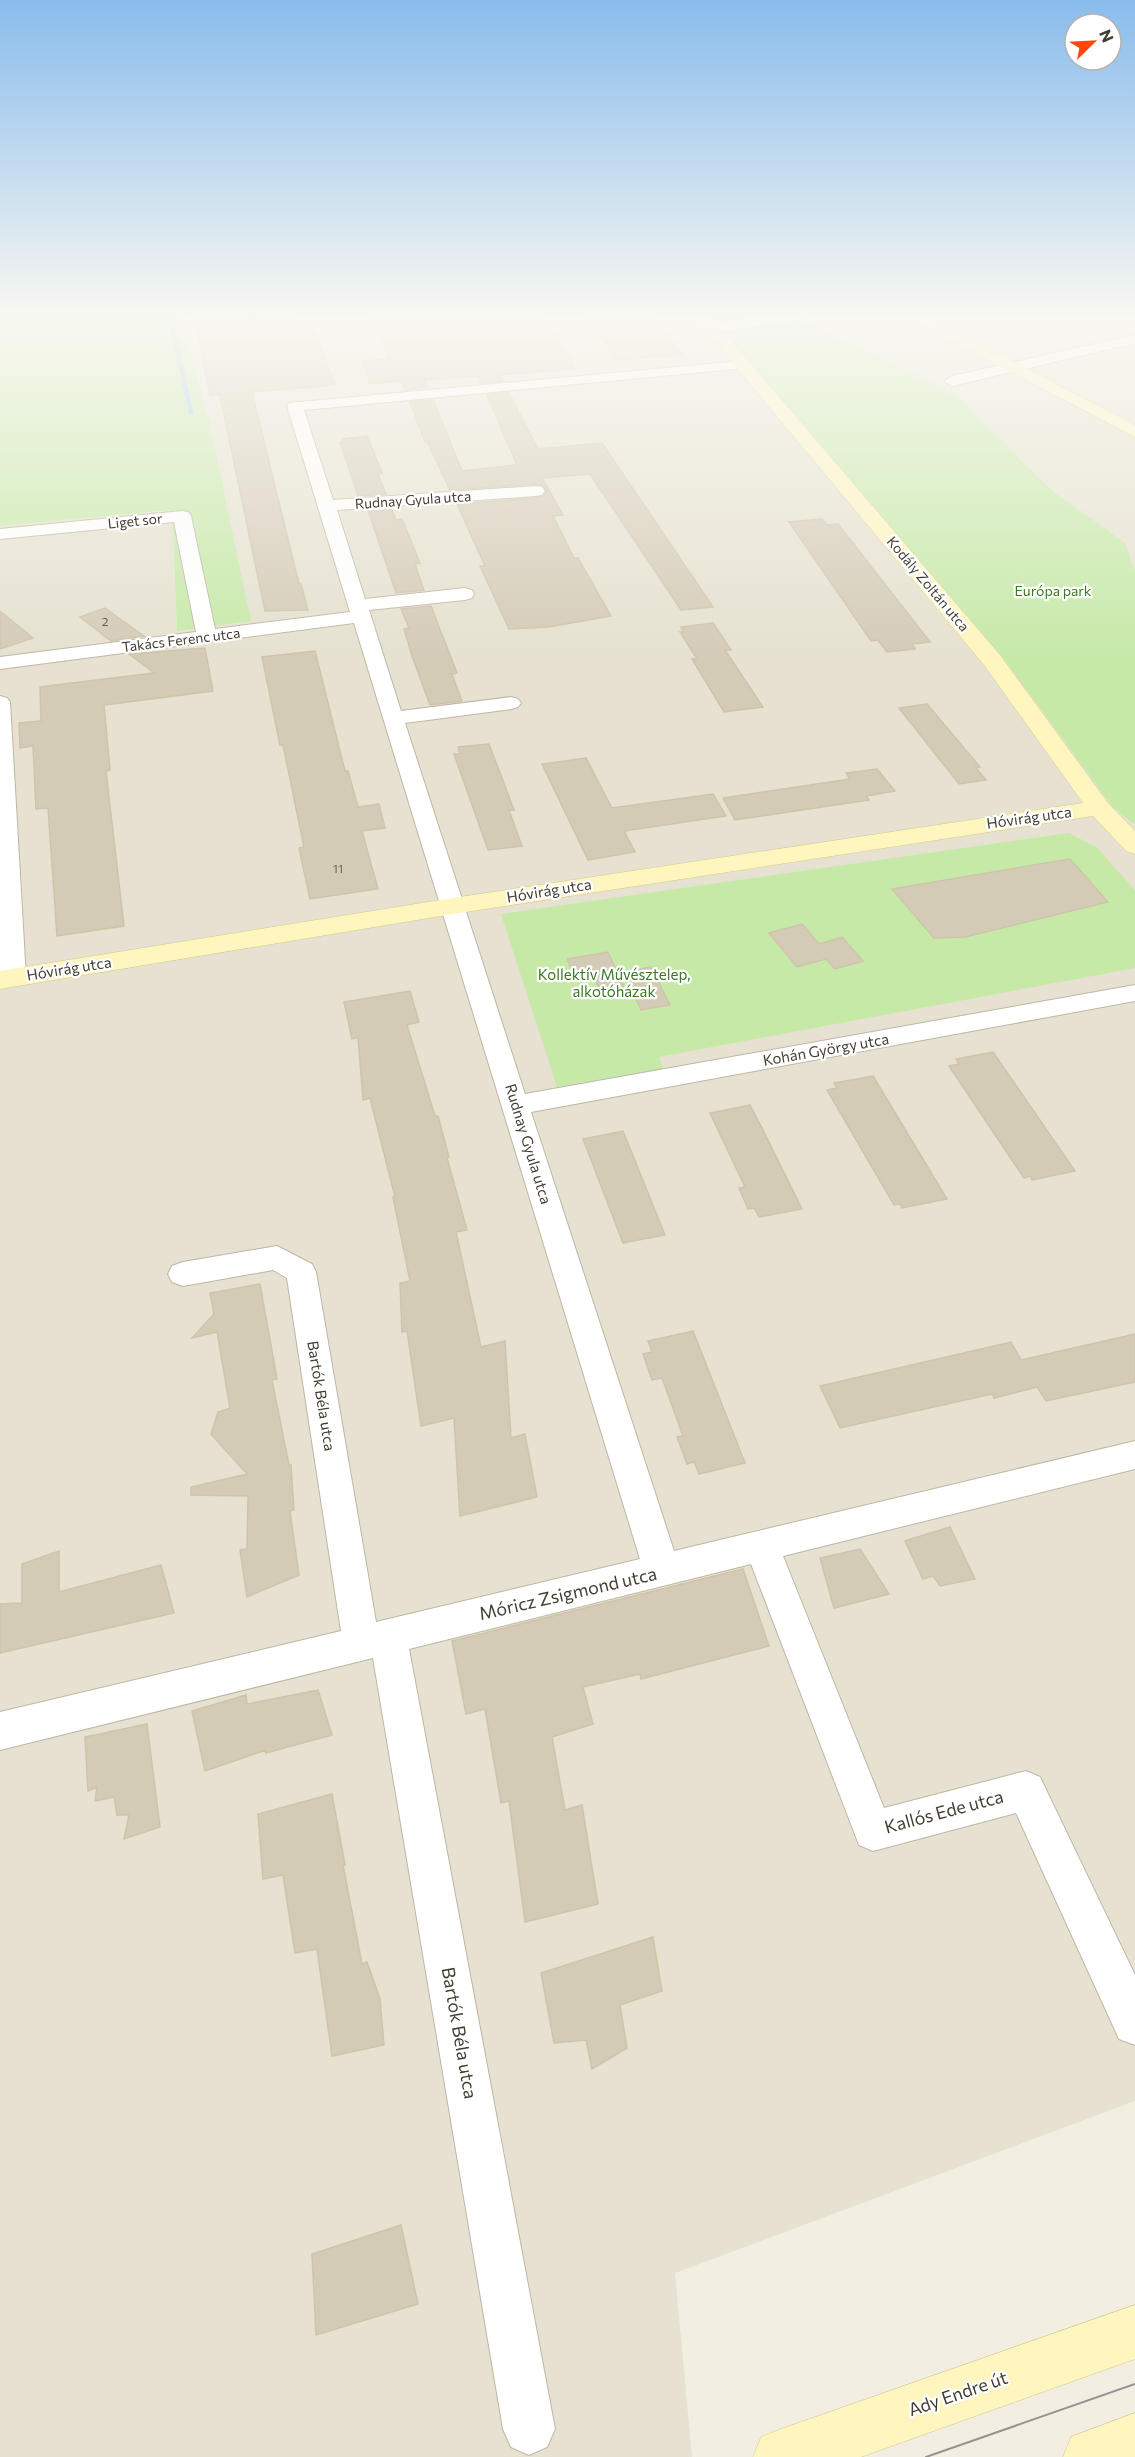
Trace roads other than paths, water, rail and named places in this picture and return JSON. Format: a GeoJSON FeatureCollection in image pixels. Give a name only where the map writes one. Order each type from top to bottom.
{"type":"FeatureCollection","features":[{"type":"Feature","properties":{"kind":"street","name":"Rudnay Gyula utca"},"geometry":{"type":"LineString","coordinates":[[302,429],[662,1571]]}},
{"type":"Feature","properties":{"kind":"street","name":"Kodály Zoltán utca"},"geometry":{"type":"LineString","coordinates":[[795,429],[992,660],[1099,808],[1135,846]]}},
{"type":"Feature","properties":{"kind":"street","name":"Rudnay Gyula utca"},"geometry":{"type":"LineString","coordinates":[[326,506],[536,491]]}},
{"type":"Feature","properties":{"kind":"street","name":"Liget sor"},"geometry":{"type":"LineString","coordinates":[[0,534],[182,516],[207,637]]}},
{"type":"Feature","properties":{"kind":"street"},"geometry":{"type":"LineString","coordinates":[[359,611],[465,594]]}},
{"type":"Feature","properties":{"kind":"street","name":"Takács Ferenc utca"},"geometry":{"type":"LineString","coordinates":[[0,663],[207,637],[359,611]]}},
{"type":"Feature","properties":{"kind":"street"},"geometry":{"type":"LineString","coordinates":[[0,702],[6,979]]}},
{"type":"Feature","properties":{"kind":"street"},"geometry":{"type":"LineString","coordinates":[[393,718],[511,703]]}},
{"type":"Feature","properties":{"kind":"street","name":"Hóvirág utca"},"geometry":{"type":"LineString","coordinates":[[6,979],[453,906],[1099,808]]}},
{"type":"Feature","properties":{"kind":"street","name":"Kohán György utca"},"geometry":{"type":"LineString","coordinates":[[516,1105],[1135,993]]}},
{"type":"Feature","properties":{"kind":"street","name":"Bartók Béla utca"},"geometry":{"type":"LineString","coordinates":[[183,1274],[276,1258],[301,1272],[529,2429]]}},
{"type":"Feature","properties":{"kind":"street","name":"Móricz Zsigmond utca"},"geometry":{"type":"LineString","coordinates":[[0,1731],[1135,1455]]}},
{"type":"Feature","properties":{"kind":"street","name":"Kallós Ede utca"},"geometry":{"type":"LineString","coordinates":[[762,1546],[873,1831],[1026,1791],[1135,2023]]}},
{"type":"Feature","properties":{"kind":"street","name":"Ady Endre út"},"geometry":{"type":"LineString","coordinates":[[781,2457],[1135,2332]]}},
{"type":"Feature","properties":{"kind":"street"},"geometry":{"type":"LineString","coordinates":[[1091,2457],[1135,2441]]}},
{"type":"Feature","properties":{"kind":"tram line"},"geometry":{"type":"LineString","coordinates":[[926,2457],[1135,2384]]}},
{"type":"Feature","properties":{"kind":"park label","name":"Európa park"},"geometry":{"type":"Point","coordinates":[1053,591]}},
{"type":"Feature","properties":{"kind":"park label","name":"Kollektív Művésztelep, alkotóházak"},"geometry":{"type":"Point","coordinates":[614,984]}}]}
